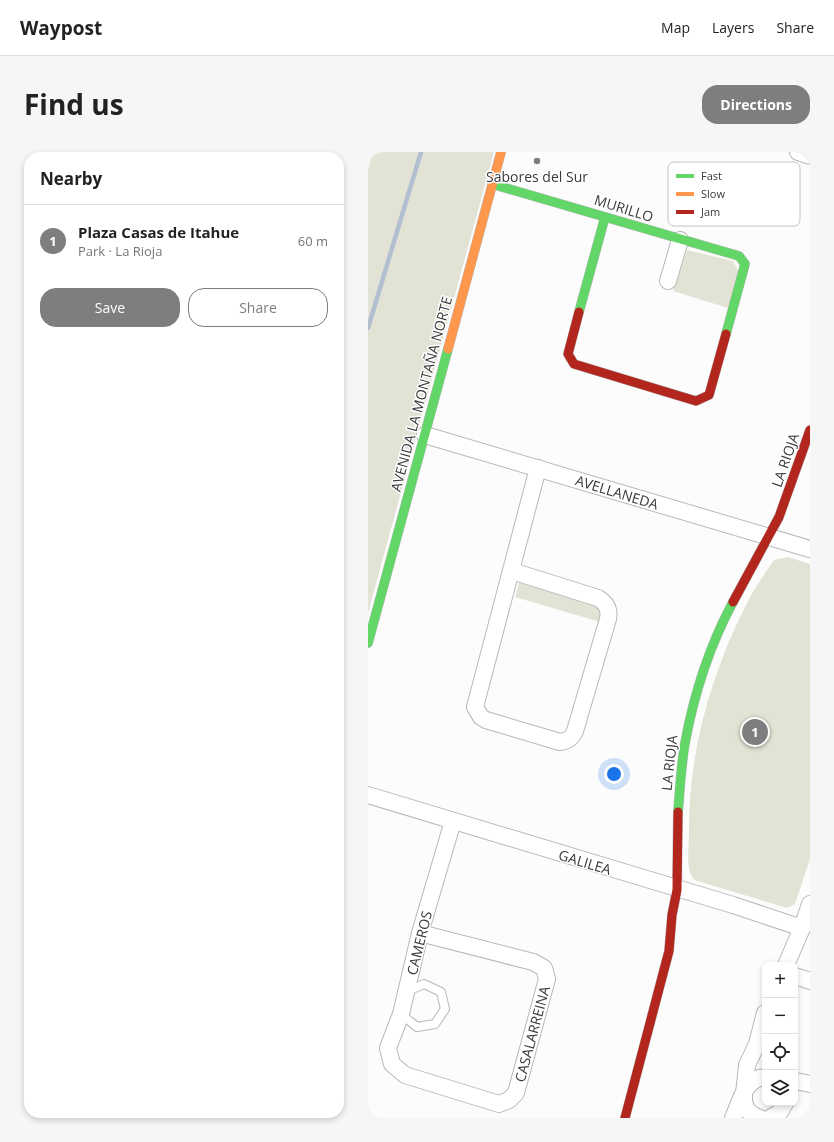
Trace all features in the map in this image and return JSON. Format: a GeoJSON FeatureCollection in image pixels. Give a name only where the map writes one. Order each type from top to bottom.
{"type":"FeatureCollection","features":[{"type":"Feature","properties":{"kind":"street","name":"AVENIDA LA MONTAÑA NORTE"},"geometry":{"type":"LineString","coordinates":[[368,642],[501,152]]}},
{"type":"Feature","properties":{"kind":"street"},"geometry":{"type":"LineString","coordinates":[[798,152],[810,156]]}},
{"type":"Feature","properties":{"kind":"street","name":"MURILLO"},"geometry":{"type":"LineString","coordinates":[[492,184],[605,217],[680,240],[738,256],[745,264],[709,394],[696,401],[574,364],[568,354],[605,217]]}},
{"type":"Feature","properties":{"kind":"street"},"geometry":{"type":"LineString","coordinates":[[668,281],[680,240]]}},
{"type":"Feature","properties":{"kind":"street","name":"LA RIOJA"},"geometry":{"type":"LineString","coordinates":[[625,1118],[669,951],[672,915],[677,890],[677,823],[680,789],[685,744],[694,700],[711,651],[730,608],[779,517],[810,430]]}},
{"type":"Feature","properties":{"kind":"street","name":"AVELLANEDA"},"geometry":{"type":"LineString","coordinates":[[425,434],[810,549]]}},
{"type":"Feature","properties":{"kind":"street"},"geometry":{"type":"LineString","coordinates":[[512,570],[598,598],[603,601],[608,610],[608,619],[575,731],[573,735],[565,741],[560,742],[486,720],[481,717],[475,707],[538,468]]}},
{"type":"Feature","properties":{"kind":"street","name":"GALILEA"},"geometry":{"type":"LineString","coordinates":[[368,795],[677,890],[733,905],[802,928]]}},
{"type":"Feature","properties":{"kind":"street","name":"CAMEROS"},"geometry":{"type":"LineString","coordinates":[[392,1064],[388,1048],[408,991],[420,933],[453,821]]}},
{"type":"Feature","properties":{"kind":"street"},"geometry":{"type":"LineString","coordinates":[[787,962],[802,928],[810,904]]}},
{"type":"Feature","properties":{"kind":"street","name":"CASALARREINA"},"geometry":{"type":"LineString","coordinates":[[392,1064],[405,1075],[499,1104],[509,1100],[516,1093],[547,979],[544,968],[533,962],[420,933]]}},
{"type":"Feature","properties":{"kind":"street"},"geometry":{"type":"LineString","coordinates":[[798,977],[810,981]]}},
{"type":"Feature","properties":{"kind":"street"},"geometry":{"type":"LineString","coordinates":[[760,1118],[753,1116],[747,1110],[744,1102],[744,1094],[747,1065],[757,1044],[762,1025]]}},
{"type":"Feature","properties":{"kind":"street"},"geometry":{"type":"LineString","coordinates":[[757,1044],[762,1064]]}},
{"type":"Feature","properties":{"kind":"street"},"geometry":{"type":"LineString","coordinates":[[733,1118],[747,1087],[752,1081],[762,1078]]}},
{"type":"Feature","properties":{"kind":"street"},"geometry":{"type":"LineString","coordinates":[[798,1082],[810,1084]]}},
{"type":"Feature","properties":{"kind":"street"},"geometry":{"type":"LineString","coordinates":[[770,1118],[780,1112],[783,1106]]}},
{"type":"Feature","properties":{"kind":"lane"},"geometry":{"type":"LineString","coordinates":[[401,1014],[417,1027],[435,1024],[445,1009],[441,992],[435,989],[424,984],[408,991]]}},
{"type":"Feature","properties":{"kind":"shaded area"},"geometry":{"type":"Polygon","coordinates":[[[373,152],[494,152],[368,613],[368,169],[373,152]]]}},
{"type":"Feature","properties":{"kind":"shaded area"},"geometry":{"type":"Polygon","coordinates":[[[687,250],[733,261],[739,272],[728,308],[673,291],[687,250]]]}},
{"type":"Feature","properties":{"kind":"shaded area"},"geometry":{"type":"Polygon","coordinates":[[[788,557],[810,564],[810,859],[795,904],[787,908],[694,880],[689,870],[688,858],[692,775],[697,745],[712,688],[721,661],[745,607],[774,560],[788,557]]]}},
{"type":"Feature","properties":{"kind":"shaded area"},"geometry":{"type":"Polygon","coordinates":[[[522,572],[614,599],[607,624],[515,597],[522,572]]]}},
{"type":"Feature","properties":{"kind":"waterway"},"geometry":{"type":"LineString","coordinates":[[368,328],[421,152]]}},
{"type":"Feature","properties":{"kind":"traffic: fast"},"geometry":{"type":"LineString","coordinates":[[492,184],[739,256],[745,264],[726,334]]}},
{"type":"Feature","properties":{"kind":"traffic: fast"},"geometry":{"type":"LineString","coordinates":[[579,312],[605,217]]}},
{"type":"Feature","properties":{"kind":"traffic: fast"},"geometry":{"type":"LineString","coordinates":[[368,643],[448,349]]}},
{"type":"Feature","properties":{"kind":"traffic: fast"},"geometry":{"type":"LineString","coordinates":[[678,812],[684,752],[693,706],[710,653],[733,602]]}},
{"type":"Feature","properties":{"kind":"traffic: slow"},"geometry":{"type":"LineString","coordinates":[[448,349],[501,152]]}},
{"type":"Feature","properties":{"kind":"traffic: jam"},"geometry":{"type":"LineString","coordinates":[[579,312],[568,354],[574,364],[696,401],[709,395],[726,334]]}},
{"type":"Feature","properties":{"kind":"traffic: jam"},"geometry":{"type":"LineString","coordinates":[[733,602],[779,517],[810,430]]}},
{"type":"Feature","properties":{"kind":"traffic: jam"},"geometry":{"type":"LineString","coordinates":[[625,1118],[669,951],[672,915],[677,890],[678,812]]}},
{"type":"Feature","properties":{"kind":"place","name":"Sabores del Sur"},"geometry":{"type":"Point","coordinates":[537,161]}},
{"type":"Feature","properties":{"kind":"place","name":"Plaza Casas de Itahue"},"geometry":{"type":"Point","coordinates":[755,732]}}]}
